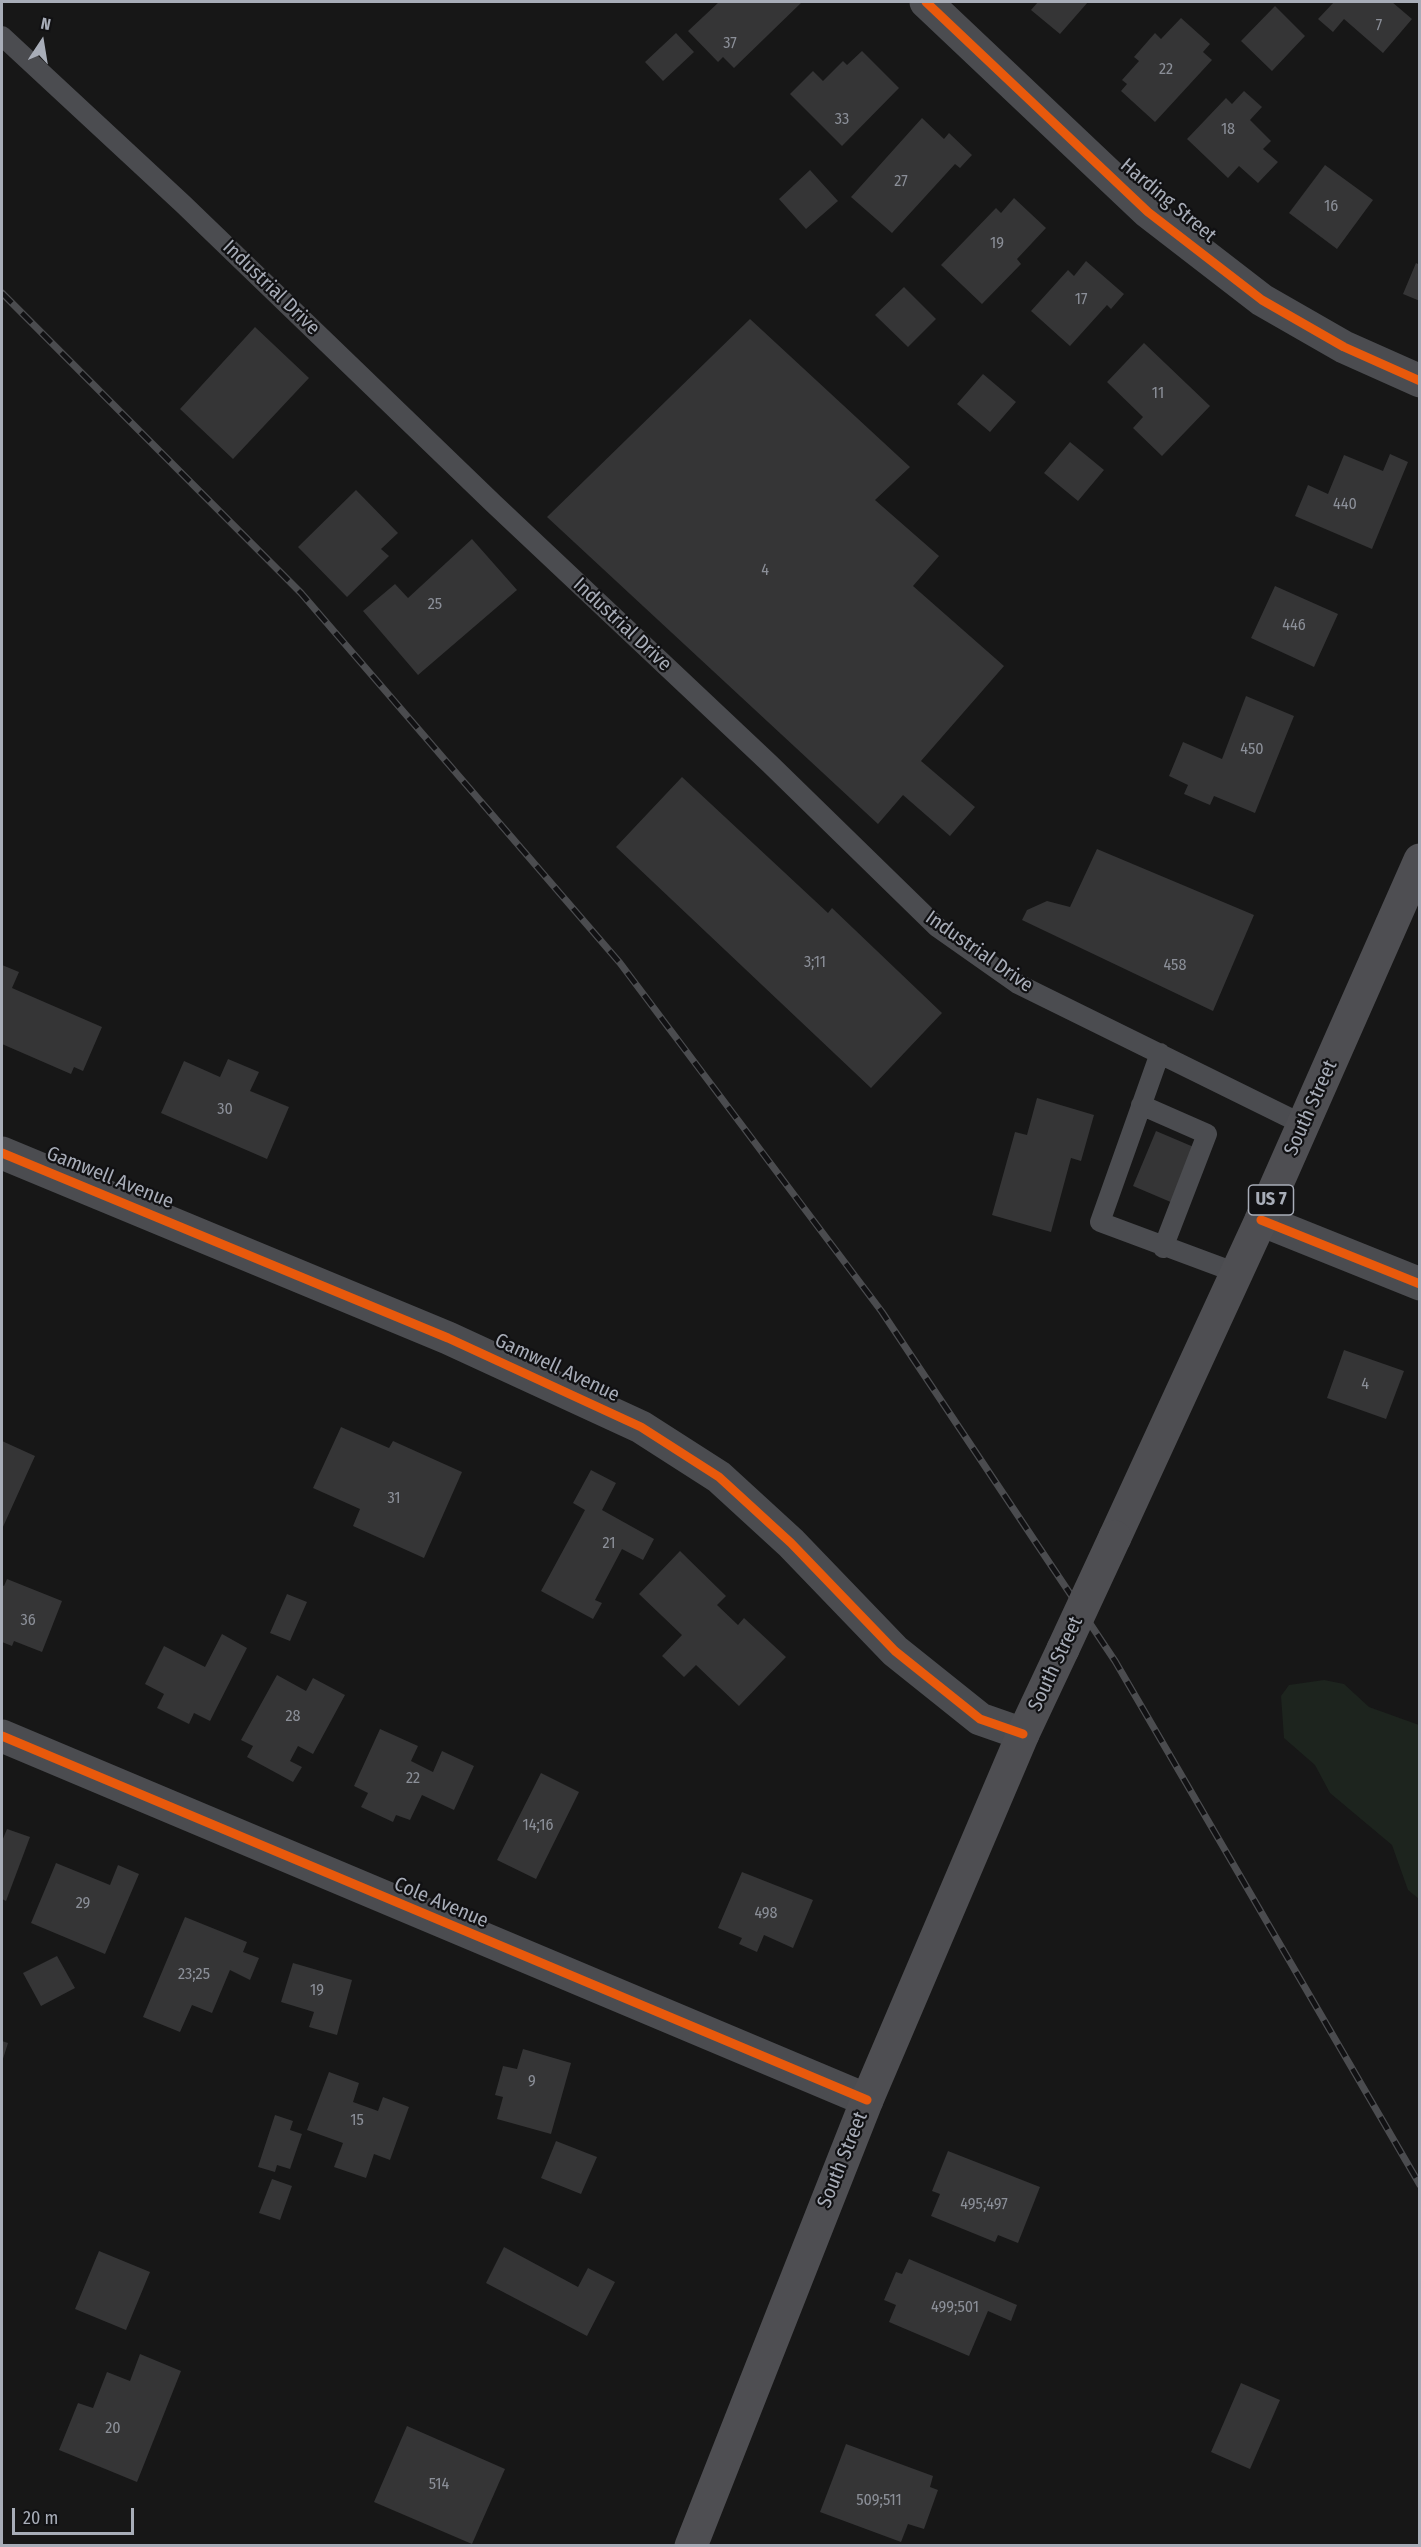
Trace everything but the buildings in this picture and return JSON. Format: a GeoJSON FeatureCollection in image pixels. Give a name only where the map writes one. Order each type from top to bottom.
{"type":"FeatureCollection","features":[{"type":"Feature","properties":{"kind":"highway","name":"South Street"},"geometry":{"type":"LineString","coordinates":[[691,2546],[867,2100],[1023,1734],[1262,1220],[1419,860]]}},
{"type":"Feature","properties":{"kind":"street","name":"Harding Street"},"geometry":{"type":"LineString","coordinates":[[926,2],[1148,212],[1262,300],[1344,347],[1419,381]]}},
{"type":"Feature","properties":{"kind":"street","name":"Gamwell Avenue"},"geometry":{"type":"LineString","coordinates":[[2,1153],[447,1338],[641,1427],[720,1477],[791,1543],[895,1651],[980,1719],[1023,1734]]}},
{"type":"Feature","properties":{"kind":"street"},"geometry":{"type":"LineString","coordinates":[[1262,1220],[1419,1284]]}},
{"type":"Feature","properties":{"kind":"street","name":"Cole Avenue"},"geometry":{"type":"LineString","coordinates":[[2,1736],[867,2100]]}},
{"type":"Feature","properties":{"kind":"lane","name":"Industrial Drive"},"geometry":{"type":"LineString","coordinates":[[2,36],[183,204],[494,504],[770,764],[937,927],[1018,984],[1304,1125]]}},
{"type":"Feature","properties":{"kind":"lane"},"geometry":{"type":"LineString","coordinates":[[1160,1053],[1100,1222],[1237,1274]]}},
{"type":"Feature","properties":{"kind":"lane"},"geometry":{"type":"LineString","coordinates":[[1141,1105],[1207,1134],[1164,1248]]}},
{"type":"Feature","properties":{"kind":"shaded area"},"geometry":{"type":"Polygon","coordinates":[[[1324,1680],[1344,1684],[1369,1707],[1419,1725],[1419,1899],[1408,1890],[1392,1845],[1330,1793],[1315,1765],[1284,1738],[1281,1696],[1289,1685],[1324,1680]]]}},
{"type":"Feature","properties":{"kind":"railway"},"geometry":{"type":"LineString","coordinates":[[2,293],[301,593],[620,963],[882,1312],[1115,1661],[1420,2185]]}},
{"type":"Feature","properties":{"kind":"cycle path"},"geometry":{"type":"LineString","coordinates":[[926,2],[1148,212],[1262,300],[1344,347],[1420,381]]}},
{"type":"Feature","properties":{"kind":"cycle path"},"geometry":{"type":"LineString","coordinates":[[2,1153],[448,1338],[641,1427],[719,1477],[791,1543],[895,1651],[980,1719],[1023,1734]]}},
{"type":"Feature","properties":{"kind":"cycle path"},"geometry":{"type":"LineString","coordinates":[[1261,1220],[1420,1284]]}},
{"type":"Feature","properties":{"kind":"cycle path"},"geometry":{"type":"LineString","coordinates":[[2,1736],[867,2100]]}}]}
